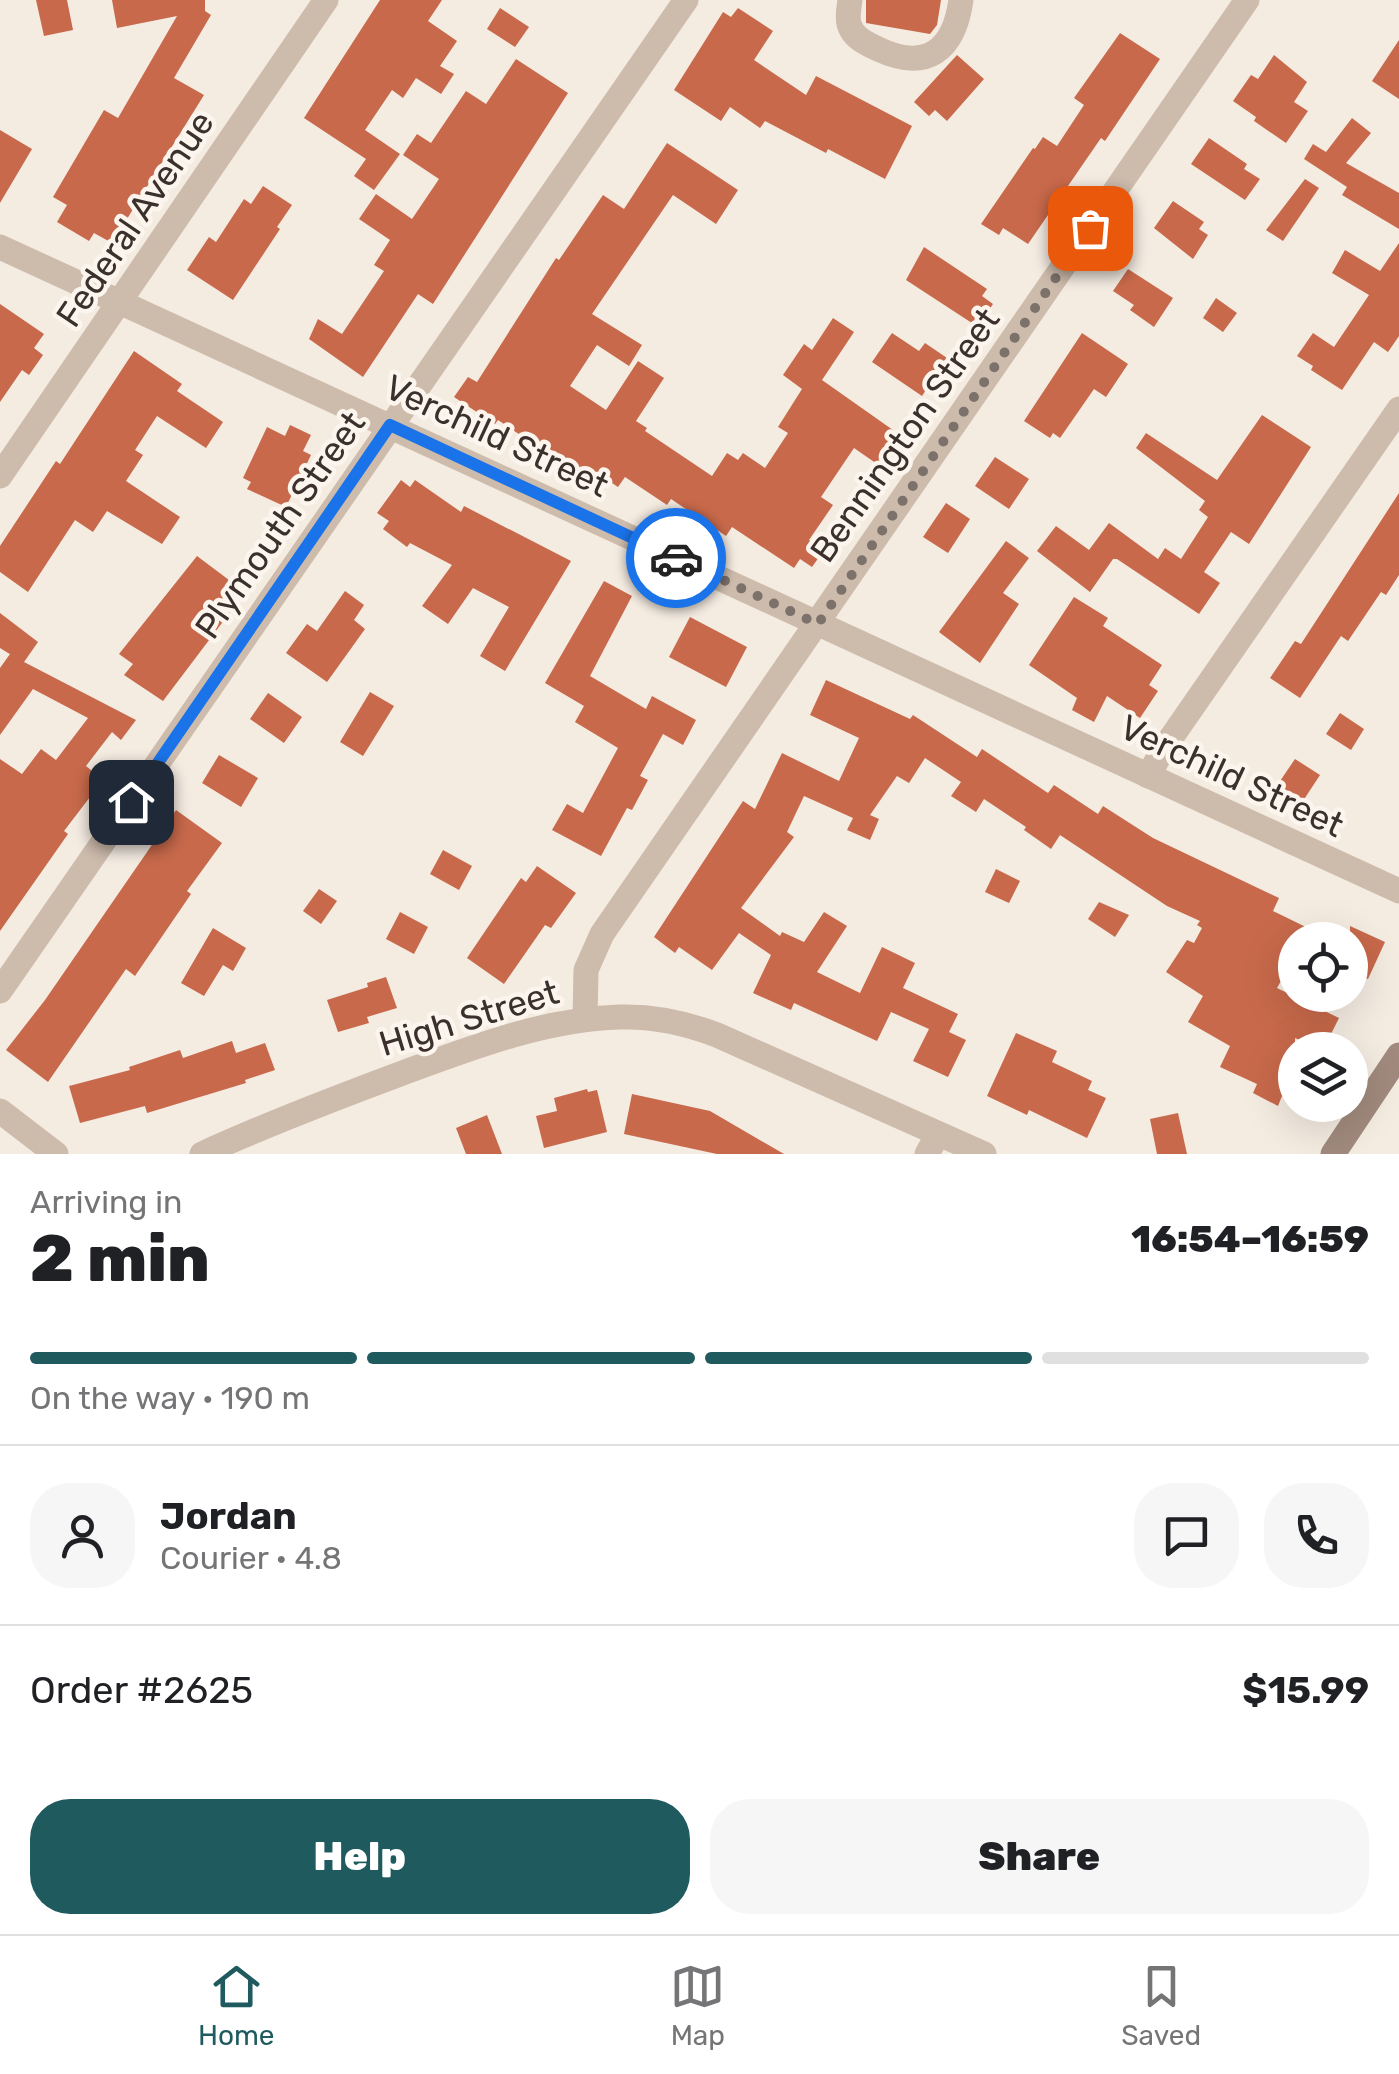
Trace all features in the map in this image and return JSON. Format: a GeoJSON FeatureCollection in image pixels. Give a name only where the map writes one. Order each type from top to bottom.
{"type":"FeatureCollection","features":[{"type":"Feature","properties":{"kind":"main road"},"geometry":{"type":"LineString","coordinates":[[1334,1154],[1399,1055]]}},
{"type":"Feature","properties":{"kind":"street","name":"Federal Avenue"},"geometry":{"type":"LineString","coordinates":[[0,476],[326,0]]}},
{"type":"Feature","properties":{"kind":"street","name":"Plymouth Street"},"geometry":{"type":"LineString","coordinates":[[0,992],[686,0]]}},
{"type":"Feature","properties":{"kind":"street"},"geometry":{"type":"LineString","coordinates":[[850,0],[849,25],[858,38],[892,55],[911,59],[928,56],[950,39],[961,0]]}},
{"type":"Feature","properties":{"kind":"street","name":"Bennington Street"},"geometry":{"type":"LineString","coordinates":[[586,1019],[584,983],[595,944],[1248,0]]}},
{"type":"Feature","properties":{"kind":"street","name":"Verchild Street"},"geometry":{"type":"LineString","coordinates":[[0,247],[1399,891]]}},
{"type":"Feature","properties":{"kind":"street"},"geometry":{"type":"LineString","coordinates":[[1148,776],[1399,409]]}},
{"type":"Feature","properties":{"kind":"street","name":"High Street"},"geometry":{"type":"LineString","coordinates":[[202,1154],[289,1116],[527,1032],[586,1019],[642,1018],[697,1028],[932,1144],[984,1154]]}},
{"type":"Feature","properties":{"kind":"street"},"geometry":{"type":"LineString","coordinates":[[0,1111],[56,1154]]}},
{"type":"Feature","properties":{"kind":"building"},"geometry":{"type":"Polygon","coordinates":[[[36,0],[67,0],[73,30],[44,36],[36,0]]]}},
{"type":"Feature","properties":{"kind":"building"},"geometry":{"type":"Polygon","coordinates":[[[112,0],[205,0],[205,11],[211,15],[174,78],[204,95],[112,243],[94,233],[89,241],[57,222],[67,205],[53,197],[104,110],[118,118],[177,16],[117,28],[112,0]]]}},
{"type":"Feature","properties":{"kind":"building"},"geometry":{"type":"Polygon","coordinates":[[[380,0],[442,0],[428,21],[457,41],[440,66],[454,74],[441,94],[416,78],[403,98],[392,90],[365,130],[400,154],[374,190],[354,176],[366,159],[304,118],[380,0]]]}},
{"type":"Feature","properties":{"kind":"building"},"geometry":{"type":"Polygon","coordinates":[[[866,0],[941,0],[937,25],[930,34],[866,23],[866,0]]]}},
{"type":"Feature","properties":{"kind":"building"},"geometry":{"type":"Polygon","coordinates":[[[500,8],[529,27],[515,47],[487,29],[500,8]]]}},
{"type":"Feature","properties":{"kind":"building"},"geometry":{"type":"Polygon","coordinates":[[[738,8],[773,31],[754,60],[806,95],[816,76],[912,126],[885,179],[765,121],[760,128],[730,107],[721,121],[674,90],[723,12],[731,17],[738,8]]]}},
{"type":"Feature","properties":{"kind":"building"},"geometry":{"type":"Polygon","coordinates":[[[1120,33],[1160,59],[1105,141],[1101,138],[1028,244],[1003,228],[999,235],[981,224],[1043,137],[1057,146],[1084,105],[1074,98],[1120,33]]]}},
{"type":"Feature","properties":{"kind":"building"},"geometry":{"type":"Polygon","coordinates":[[[1399,40],[1399,99],[1372,81],[1399,40]]]}},
{"type":"Feature","properties":{"kind":"building"},"geometry":{"type":"Polygon","coordinates":[[[957,55],[984,79],[947,121],[935,110],[929,116],[914,102],[957,55]]]}},
{"type":"Feature","properties":{"kind":"building"},"geometry":{"type":"Polygon","coordinates":[[[1274,55],[1307,82],[1294,102],[1308,111],[1286,143],[1233,101],[1251,75],[1258,79],[1274,55]]]}},
{"type":"Feature","properties":{"kind":"building"},"geometry":{"type":"Polygon","coordinates":[[[516,59],[568,93],[433,304],[418,294],[363,377],[309,339],[318,319],[342,334],[384,271],[374,265],[390,240],[359,219],[376,194],[412,219],[439,179],[403,155],[417,134],[431,143],[466,91],[486,104],[516,59]]]}},
{"type":"Feature","properties":{"kind":"building"},"geometry":{"type":"Polygon","coordinates":[[[1352,118],[1371,133],[1346,163],[1399,193],[1399,229],[1342,195],[1347,187],[1304,159],[1313,144],[1326,152],[1352,118]]]}},
{"type":"Feature","properties":{"kind":"building"},"geometry":{"type":"Polygon","coordinates":[[[0,130],[32,149],[0,203],[0,130]]]}},
{"type":"Feature","properties":{"kind":"building"},"geometry":{"type":"Polygon","coordinates":[[[1209,138],[1247,164],[1244,169],[1260,179],[1245,200],[1191,164],[1209,138]]]}},
{"type":"Feature","properties":{"kind":"building"},"geometry":{"type":"Polygon","coordinates":[[[667,143],[738,190],[716,224],[673,195],[592,314],[642,345],[629,366],[597,345],[570,386],[606,410],[638,361],[664,378],[636,421],[647,428],[645,431],[712,476],[727,453],[738,460],[743,453],[765,468],[788,433],[778,427],[802,389],[783,375],[804,344],[812,350],[833,318],[854,332],[822,380],[900,435],[880,466],[854,448],[821,497],[833,505],[809,540],[824,550],[812,567],[800,559],[794,568],[732,527],[726,536],[671,499],[667,505],[625,477],[618,487],[609,481],[605,487],[454,397],[468,377],[477,382],[556,258],[559,260],[603,195],[624,209],[667,143]]]}},
{"type":"Feature","properties":{"kind":"building"},"geometry":{"type":"Polygon","coordinates":[[[1305,179],[1319,188],[1283,241],[1266,230],[1305,179]]]}},
{"type":"Feature","properties":{"kind":"building"},"geometry":{"type":"Polygon","coordinates":[[[263,186],[292,205],[233,300],[187,270],[209,237],[216,242],[244,199],[251,204],[263,186]]]}},
{"type":"Feature","properties":{"kind":"building"},"geometry":{"type":"Polygon","coordinates":[[[1173,201],[1204,222],[1199,229],[1208,235],[1193,259],[1154,228],[1173,201]]]}},
{"type":"Feature","properties":{"kind":"building"},"geometry":{"type":"Polygon","coordinates":[[[1399,243],[1399,336],[1388,352],[1374,342],[1342,390],[1297,356],[1313,333],[1334,347],[1369,295],[1332,273],[1345,250],[1380,271],[1399,243]]]}},
{"type":"Feature","properties":{"kind":"building"},"geometry":{"type":"Polygon","coordinates":[[[924,247],[987,289],[982,296],[993,304],[978,327],[906,280],[924,247]]]}},
{"type":"Feature","properties":{"kind":"building"},"geometry":{"type":"Polygon","coordinates":[[[1128,269],[1173,298],[1154,327],[1130,310],[1134,305],[1113,291],[1128,269]]]}},
{"type":"Feature","properties":{"kind":"building"},"geometry":{"type":"Polygon","coordinates":[[[1216,298],[1237,313],[1223,332],[1203,318],[1216,298]]]}},
{"type":"Feature","properties":{"kind":"building"},"geometry":{"type":"Polygon","coordinates":[[[0,304],[44,334],[34,348],[43,355],[29,375],[22,370],[0,402],[0,304]]]}},
{"type":"Feature","properties":{"kind":"building"},"geometry":{"type":"Polygon","coordinates":[[[892,333],[919,351],[925,343],[947,358],[922,396],[872,362],[892,333]]]}},
{"type":"Feature","properties":{"kind":"building"},"geometry":{"type":"Polygon","coordinates":[[[1082,333],[1128,364],[1106,397],[1094,389],[1060,438],[1053,433],[1050,438],[1024,421],[1082,333]]]}},
{"type":"Feature","properties":{"kind":"building"},"geometry":{"type":"Polygon","coordinates":[[[134,351],[182,384],[177,391],[223,422],[206,448],[157,416],[135,450],[143,455],[126,481],[180,517],[162,544],[107,511],[93,532],[75,520],[28,592],[0,572],[0,546],[56,461],[60,464],[134,351]]]}},
{"type":"Feature","properties":{"kind":"building"},"geometry":{"type":"Polygon","coordinates":[[[1262,415],[1311,447],[1249,544],[1231,532],[1204,572],[1220,583],[1199,614],[1117,559],[1113,559],[1090,592],[1037,551],[1056,526],[1089,550],[1109,523],[1158,559],[1165,548],[1181,559],[1208,517],[1199,510],[1205,501],[1136,448],[1146,433],[1217,480],[1262,415]]]}},
{"type":"Feature","properties":{"kind":"building"},"geometry":{"type":"Polygon","coordinates":[[[290,425],[311,435],[303,451],[311,455],[286,507],[247,489],[251,482],[243,478],[267,427],[285,436],[290,425]]]}},
{"type":"Feature","properties":{"kind":"building"},"geometry":{"type":"Polygon","coordinates":[[[995,457],[1029,479],[1009,509],[975,486],[995,457]]]}},
{"type":"Feature","properties":{"kind":"building"},"geometry":{"type":"Polygon","coordinates":[[[401,480],[410,487],[415,480],[461,512],[464,506],[571,561],[505,671],[480,656],[509,607],[473,588],[448,624],[422,606],[452,565],[410,543],[407,547],[383,529],[389,521],[377,513],[401,480]]]}},
{"type":"Feature","properties":{"kind":"building"},"geometry":{"type":"Polygon","coordinates":[[[1399,493],[1399,575],[1386,595],[1381,592],[1348,641],[1341,636],[1300,698],[1270,678],[1295,641],[1301,644],[1399,493]]]}},
{"type":"Feature","properties":{"kind":"building"},"geometry":{"type":"Polygon","coordinates":[[[946,503],[970,519],[948,553],[923,537],[946,503]]]}},
{"type":"Feature","properties":{"kind":"building"},"geometry":{"type":"Polygon","coordinates":[[[1006,541],[1029,558],[1003,593],[1019,604],[980,663],[939,632],[1006,541]]]}},
{"type":"Feature","properties":{"kind":"building"},"geometry":{"type":"Polygon","coordinates":[[[197,556],[241,589],[226,608],[231,611],[163,701],[124,675],[133,664],[119,654],[197,556]]]}},
{"type":"Feature","properties":{"kind":"building"},"geometry":{"type":"Polygon","coordinates":[[[604,581],[632,596],[590,676],[646,709],[652,696],[696,720],[683,745],[663,734],[640,776],[648,780],[632,810],[627,808],[601,856],[552,830],[567,804],[583,813],[618,748],[575,722],[584,706],[545,683],[604,581]]]}},
{"type":"Feature","properties":{"kind":"building"},"geometry":{"type":"Polygon","coordinates":[[[345,591],[364,605],[354,620],[365,629],[327,682],[286,653],[307,624],[317,631],[345,591]]]}},
{"type":"Feature","properties":{"kind":"building"},"geometry":{"type":"Polygon","coordinates":[[[1074,597],[1108,618],[1103,626],[1162,665],[1149,685],[1158,691],[1140,718],[1107,696],[1094,722],[1072,710],[1077,698],[1029,665],[1074,597]]]}},
{"type":"Feature","properties":{"kind":"building"},"geometry":{"type":"Polygon","coordinates":[[[0,613],[38,642],[24,662],[136,720],[121,740],[112,732],[86,766],[103,780],[64,831],[68,834],[0,931],[0,759],[22,774],[41,749],[56,760],[88,718],[33,689],[0,735],[0,668],[10,654],[0,648],[0,613]]]}},
{"type":"Feature","properties":{"kind":"building"},"geometry":{"type":"Polygon","coordinates":[[[690,617],[747,647],[726,687],[669,657],[690,617]]]}},
{"type":"Feature","properties":{"kind":"building"},"geometry":{"type":"Polygon","coordinates":[[[826,680],[910,719],[913,715],[977,757],[982,749],[1048,793],[1054,785],[1098,814],[1103,806],[1153,838],[1279,898],[1273,911],[1296,922],[1278,922],[1278,1012],[1327,1012],[1339,1018],[1332,1032],[1278,1032],[1278,1106],[1253,1093],[1257,1084],[1220,1067],[1230,1046],[1188,1022],[1203,996],[1166,972],[1187,940],[1194,943],[1202,928],[1197,925],[1200,921],[1167,906],[1060,835],[1051,849],[984,799],[976,812],[951,796],[961,782],[925,758],[909,783],[897,776],[870,815],[879,819],[870,840],[847,830],[853,818],[804,796],[787,832],[794,837],[741,908],[780,936],[782,932],[804,942],[824,912],[847,926],[817,972],[860,993],[882,947],[915,963],[903,988],[958,1014],[949,1032],[966,1040],[948,1077],[913,1061],[929,1029],[891,1012],[877,1041],[794,1003],[791,1010],[753,993],[771,955],[739,933],[712,970],[679,947],[675,953],[654,937],[743,801],[755,809],[782,753],[839,781],[859,738],[810,715],[826,680]]]}},
{"type":"Feature","properties":{"kind":"building"},"geometry":{"type":"Polygon","coordinates":[[[370,692],[394,706],[363,756],[340,742],[370,692]]]}},
{"type":"Feature","properties":{"kind":"building"},"geometry":{"type":"Polygon","coordinates":[[[268,693],[302,717],[284,743],[250,719],[268,693]]]}},
{"type":"Feature","properties":{"kind":"building"},"geometry":{"type":"Polygon","coordinates":[[[1340,713],[1364,729],[1351,750],[1326,734],[1340,713]]]}},
{"type":"Feature","properties":{"kind":"building"},"geometry":{"type":"Polygon","coordinates":[[[219,755],[258,778],[241,807],[202,783],[219,755]]]}},
{"type":"Feature","properties":{"kind":"building"},"geometry":{"type":"Polygon","coordinates":[[[1295,759],[1320,775],[1301,804],[1276,787],[1295,759]]]}},
{"type":"Feature","properties":{"kind":"building"},"geometry":{"type":"Polygon","coordinates":[[[176,810],[222,843],[187,891],[191,894],[135,976],[126,969],[48,1082],[6,1050],[176,810]]]}},
{"type":"Feature","properties":{"kind":"building"},"geometry":{"type":"Polygon","coordinates":[[[443,850],[472,866],[459,890],[430,874],[443,850]]]}},
{"type":"Feature","properties":{"kind":"building"},"geometry":{"type":"Polygon","coordinates":[[[537,866],[576,893],[551,928],[545,925],[504,984],[467,958],[521,878],[526,882],[537,866]]]}},
{"type":"Feature","properties":{"kind":"building"},"geometry":{"type":"Polygon","coordinates":[[[996,869],[1020,881],[1009,903],[985,892],[996,869]]]}},
{"type":"Feature","properties":{"kind":"building"},"geometry":{"type":"Polygon","coordinates":[[[319,889],[337,901],[321,924],[303,911],[319,889]]]}},
{"type":"Feature","properties":{"kind":"building"},"geometry":{"type":"Polygon","coordinates":[[[1099,902],[1129,915],[1115,937],[1088,919],[1099,902]]]}},
{"type":"Feature","properties":{"kind":"building"},"geometry":{"type":"Polygon","coordinates":[[[400,912],[428,927],[414,954],[386,939],[400,912]]]}},
{"type":"Feature","properties":{"kind":"building"},"geometry":{"type":"Polygon","coordinates":[[[213,928],[246,948],[233,971],[223,965],[204,996],[181,983],[213,928]]]}},
{"type":"Feature","properties":{"kind":"building"},"geometry":{"type":"Polygon","coordinates":[[[1368,934],[1385,942],[1368,979],[1368,934]]]}},
{"type":"Feature","properties":{"kind":"building"},"geometry":{"type":"Polygon","coordinates":[[[386,977],[397,1008],[367,1017],[369,1023],[338,1032],[327,1000],[386,977]]]}},
{"type":"Feature","properties":{"kind":"building"},"geometry":{"type":"Polygon","coordinates":[[[1016,1033],[1057,1051],[1052,1062],[1092,1081],[1088,1090],[1106,1098],[1087,1138],[1029,1110],[1027,1115],[987,1096],[1016,1033]]]}},
{"type":"Feature","properties":{"kind":"building"},"geometry":{"type":"Polygon","coordinates":[[[232,1041],[236,1053],[265,1043],[275,1070],[245,1080],[246,1083],[147,1113],[145,1106],[80,1123],[69,1086],[130,1070],[129,1067],[180,1050],[183,1058],[232,1041]]]}},
{"type":"Feature","properties":{"kind":"building"},"geometry":{"type":"Polygon","coordinates":[[[597,1090],[607,1132],[544,1148],[536,1116],[557,1111],[554,1098],[597,1090]]]}},
{"type":"Feature","properties":{"kind":"building"},"geometry":{"type":"Polygon","coordinates":[[[632,1094],[710,1111],[784,1154],[717,1154],[624,1134],[632,1094]]]}},
{"type":"Feature","properties":{"kind":"building"},"geometry":{"type":"Polygon","coordinates":[[[1178,1113],[1187,1154],[1157,1154],[1150,1119],[1178,1113]]]}},
{"type":"Feature","properties":{"kind":"building"},"geometry":{"type":"Polygon","coordinates":[[[487,1115],[502,1154],[466,1154],[456,1128],[487,1115]]]}},
{"type":"Feature","properties":{"kind":"way so far"},"geometry":{"type":"LineString","coordinates":[[676,558],[818,624],[1090,228]]}},
{"type":"Feature","properties":{"kind":"route"},"geometry":{"type":"LineString","coordinates":[[131,802],[390,425],[676,558]]}}]}
